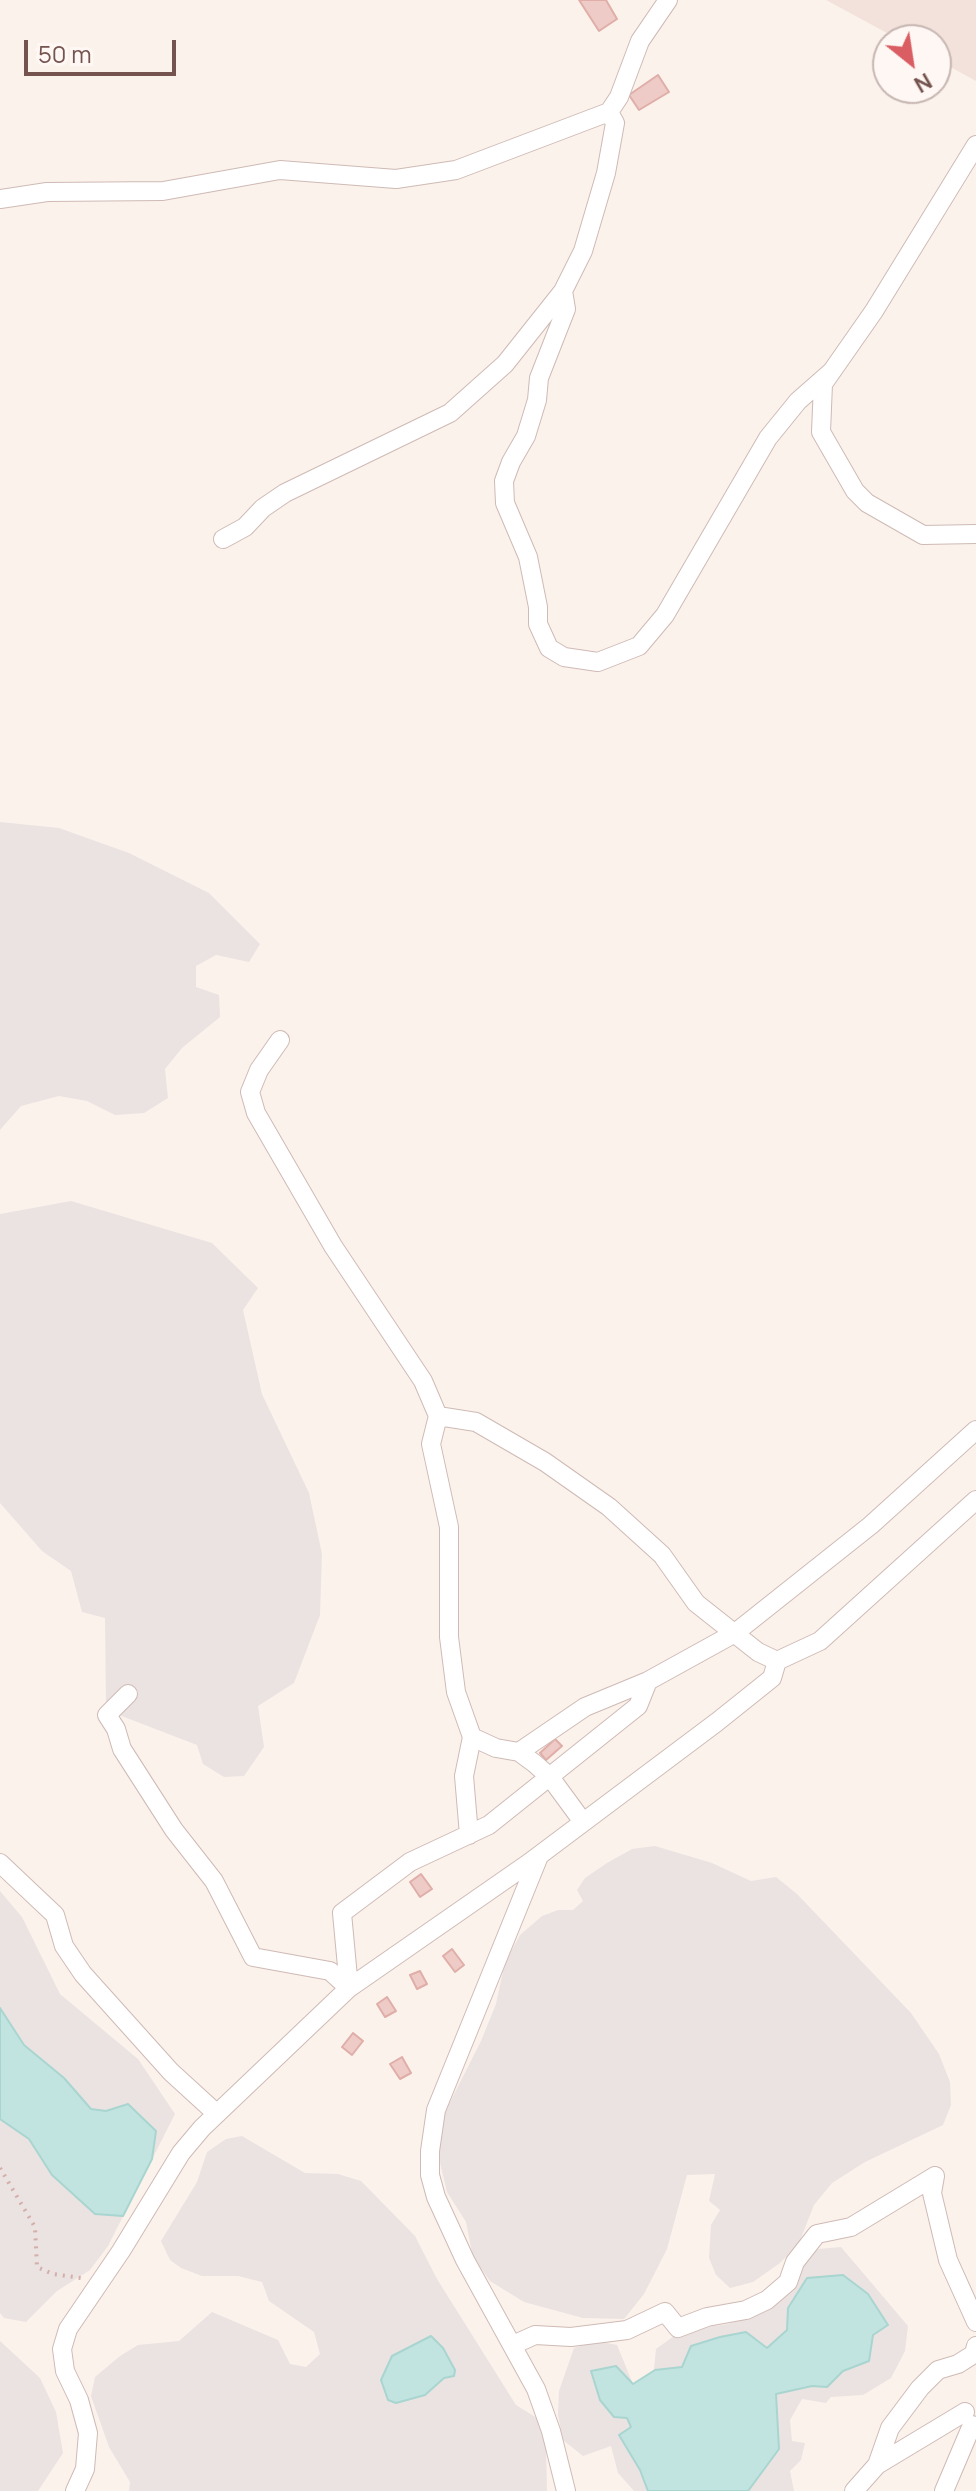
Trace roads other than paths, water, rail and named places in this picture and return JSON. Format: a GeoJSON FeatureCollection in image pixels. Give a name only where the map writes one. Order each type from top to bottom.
{"type":"FeatureCollection","features":[{"type":"Feature","properties":{"kind":"street"},"geometry":{"type":"LineString","coordinates":[[0,199],[47,192],[163,191],[280,170],[396,179],[456,170],[609,112],[619,97],[640,41],[668,0]]}},
{"type":"Feature","properties":{"kind":"street"},"geometry":{"type":"LineString","coordinates":[[223,539],[245,527],[263,508],[285,493],[403,438],[470,398],[505,364],[563,291],[583,251],[606,173],[615,123],[609,112]]}},
{"type":"Feature","properties":{"kind":"street"},"geometry":{"type":"LineString","coordinates":[[976,145],[874,311],[821,388],[822,439],[860,497],[903,527],[923,535],[976,534]]}},
{"type":"Feature","properties":{"kind":"street"},"geometry":{"type":"LineString","coordinates":[[563,291],[566,309],[539,378],[537,400],[526,436],[504,481],[505,503],[528,557],[538,607],[538,624],[549,648],[564,657],[598,662],[639,646],[665,615],[768,438],[798,401],[831,372]]}},
{"type":"Feature","properties":{"kind":"street"},"geometry":{"type":"LineString","coordinates":[[280,1040],[259,1070],[250,1092],[256,1113],[333,1246],[423,1381],[438,1416],[431,1444],[449,1527],[449,1637],[456,1692],[472,1737],[464,1776],[469,1835]]}},
{"type":"Feature","properties":{"kind":"street"},"geometry":{"type":"LineString","coordinates":[[438,1416],[476,1422],[545,1462],[609,1507],[662,1555],[696,1603],[758,1652],[777,1661]]}},
{"type":"Feature","properties":{"kind":"street"},"geometry":{"type":"LineString","coordinates":[[519,1752],[585,1707],[648,1681],[735,1633],[871,1525],[976,1430]]}},
{"type":"Feature","properties":{"kind":"street"},"geometry":{"type":"LineString","coordinates":[[75,2491],[85,2469],[88,2433],[79,2400],[65,2371],[62,2349],[68,2329],[181,2153],[217,2114],[349,1988],[539,1856],[772,1678],[777,1661],[820,1641],[976,1500]]}},
{"type":"Feature","properties":{"kind":"street"},"geometry":{"type":"LineString","coordinates":[[349,1988],[342,1913],[410,1862],[489,1825],[638,1706],[648,1681]]}},
{"type":"Feature","properties":{"kind":"street"},"geometry":{"type":"LineString","coordinates":[[128,1694],[107,1715],[116,1729],[122,1749],[174,1830],[214,1881],[253,1957],[330,1971],[349,1988]]}},
{"type":"Feature","properties":{"kind":"street"},"geometry":{"type":"LineString","coordinates":[[472,1737],[496,1748],[519,1752],[550,1777],[583,1822]]}},
{"type":"Feature","properties":{"kind":"street"},"geometry":{"type":"LineString","coordinates":[[539,1856],[436,2110],[430,2151],[436,2197],[465,2260],[513,2345],[551,2431],[566,2491]]}},
{"type":"Feature","properties":{"kind":"street"},"geometry":{"type":"LineString","coordinates":[[0,1863],[55,1915],[64,1946],[83,1974],[171,2072],[217,2114]]}},
{"type":"Feature","properties":{"kind":"street"},"geometry":{"type":"LineString","coordinates":[[513,2345],[535,2335],[571,2337],[627,2330],[665,2312],[678,2328],[707,2317],[746,2310],[767,2300],[788,2282],[795,2262],[817,2234],[851,2227],[935,2176],[932,2193],[948,2260],[976,2322]]}},
{"type":"Feature","properties":{"kind":"street"},"geometry":{"type":"LineString","coordinates":[[877,2465],[890,2428],[920,2388],[938,2370],[958,2364],[975,2351]]}},
{"type":"Feature","properties":{"kind":"street"},"geometry":{"type":"LineString","coordinates":[[854,2491],[877,2465],[972,2417]]}},
{"type":"Feature","properties":{"kind":"street"},"geometry":{"type":"LineString","coordinates":[[944,2491],[972,2417]]}},
{"type":"Feature","properties":{"kind":"water"},"geometry":{"type":"Polygon","coordinates":[[[0,2008],[24,2045],[64,2078],[91,2109],[106,2111],[128,2104],[156,2131],[152,2159],[123,2216],[95,2214],[52,2175],[29,2139],[0,2119],[0,2008]]]}},
{"type":"Feature","properties":{"kind":"water"},"geometry":{"type":"Polygon","coordinates":[[[843,2275],[868,2294],[888,2325],[873,2335],[869,2361],[843,2371],[827,2387],[812,2386],[776,2394],[779,2449],[748,2491],[648,2491],[640,2470],[619,2435],[631,2427],[627,2418],[614,2417],[600,2400],[591,2371],[616,2366],[633,2384],[655,2370],[682,2367],[691,2346],[746,2332],[767,2348],[787,2330],[788,2308],[807,2278],[843,2275]]]}},
{"type":"Feature","properties":{"kind":"water"},"geometry":{"type":"Polygon","coordinates":[[[431,2336],[443,2348],[455,2370],[454,2376],[444,2378],[425,2395],[396,2403],[388,2400],[381,2380],[392,2356],[431,2336]]]}}]}
